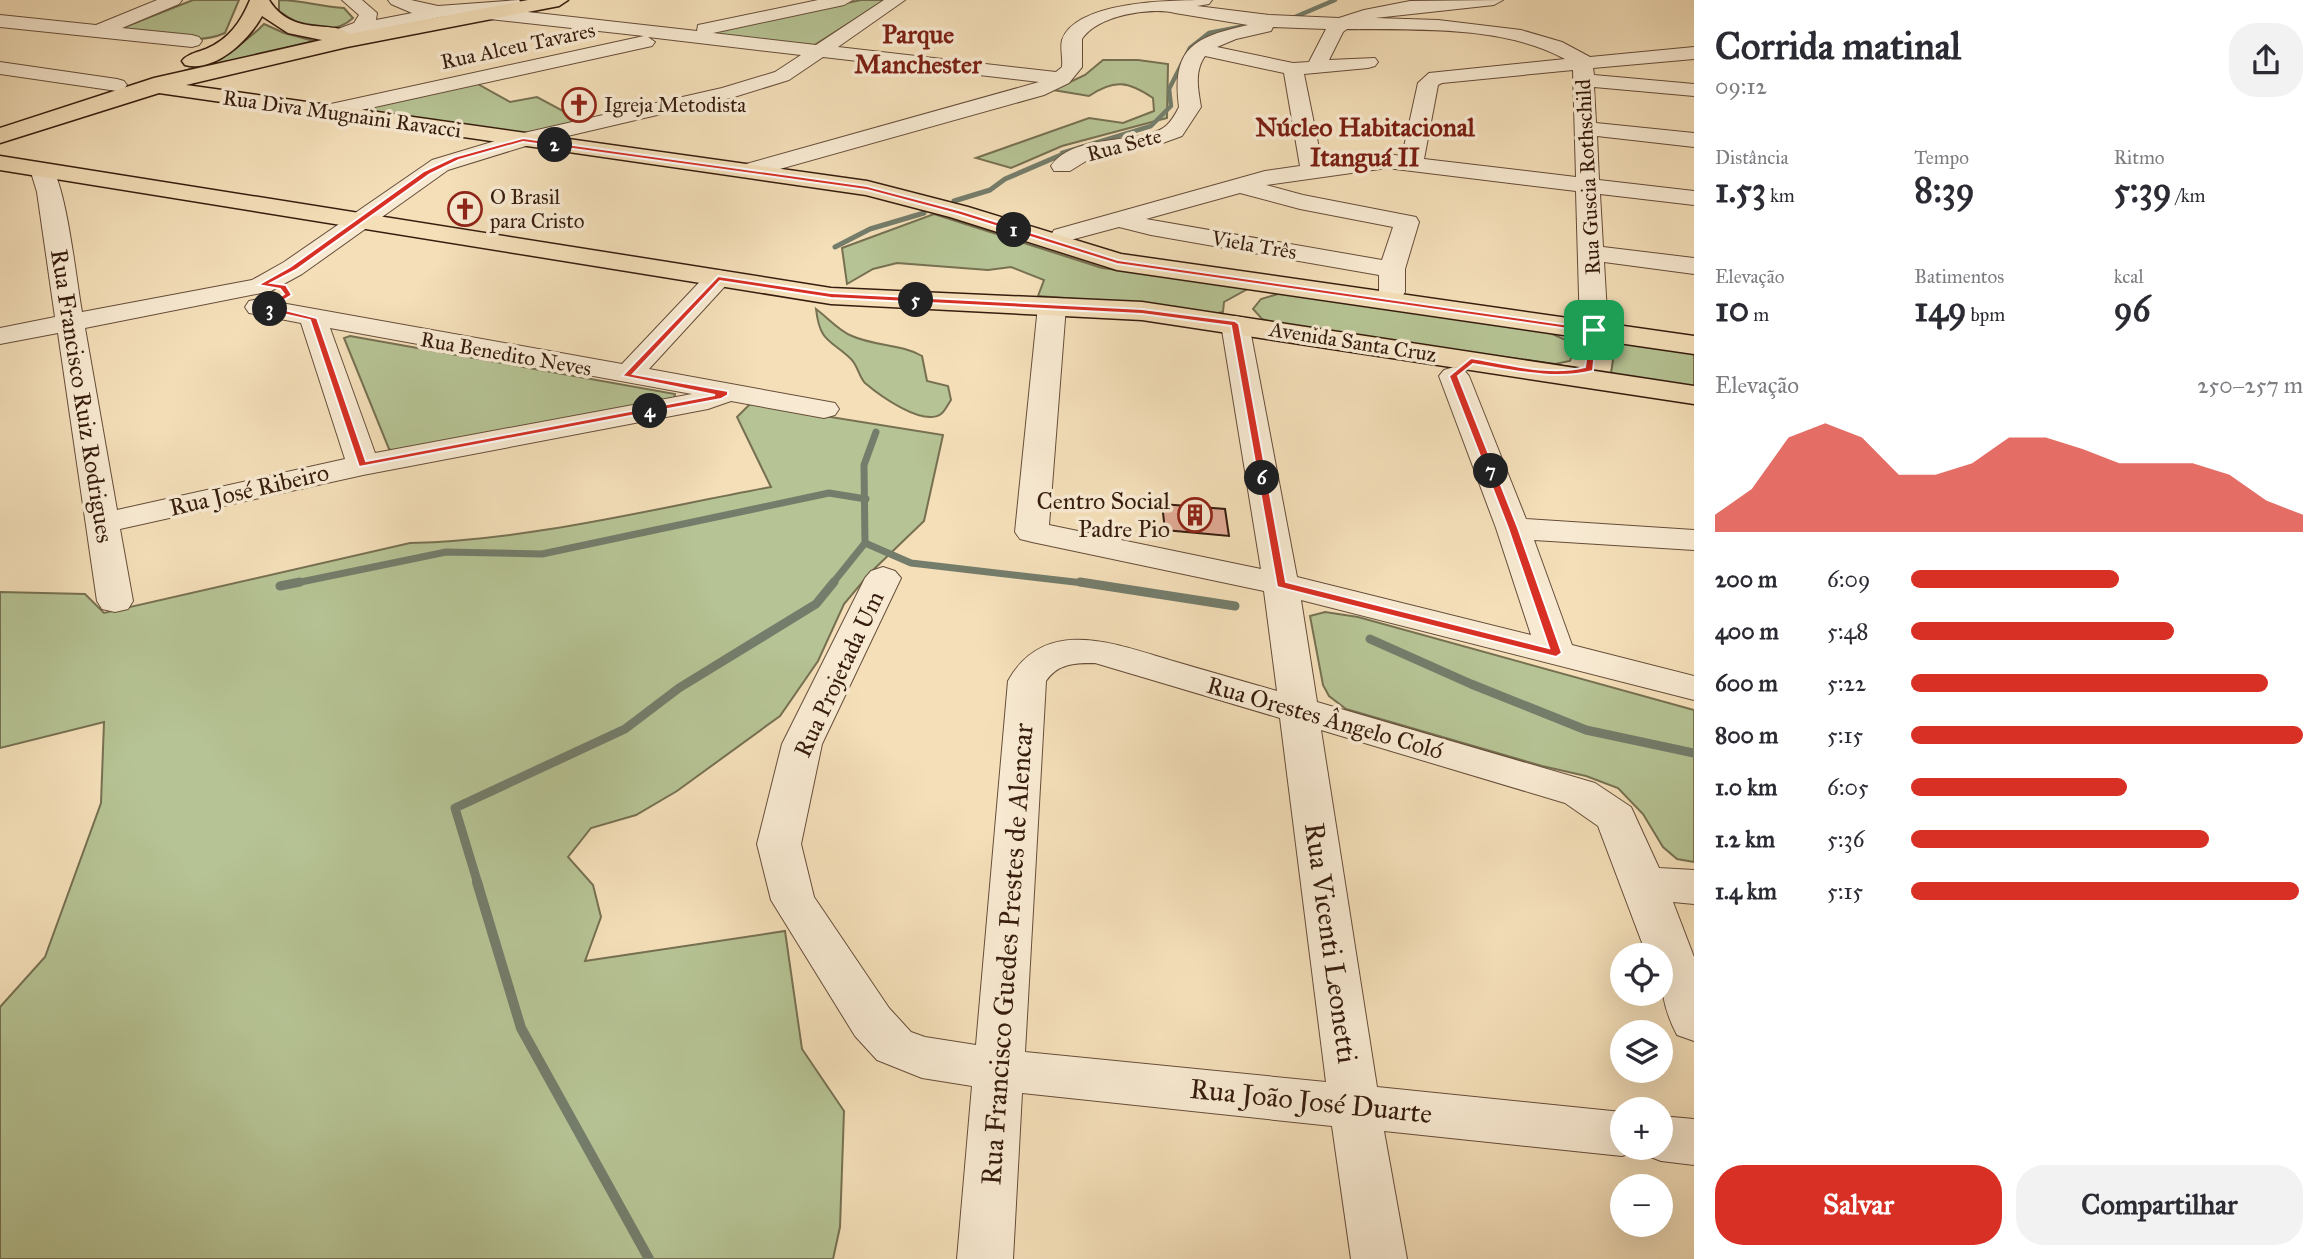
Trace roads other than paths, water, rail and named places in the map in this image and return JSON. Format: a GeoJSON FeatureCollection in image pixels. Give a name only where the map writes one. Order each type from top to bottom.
{"type":"FeatureCollection","features":[{"type":"Feature","properties":{"kind":"main road"},"geometry":{"type":"LineString","coordinates":[[260,0],[271,17],[308,32],[348,33],[419,26]]}},
{"type":"Feature","properties":{"kind":"main road"},"geometry":{"type":"LineString","coordinates":[[0,123],[203,58],[229,45],[245,32],[260,0]]}},
{"type":"Feature","properties":{"kind":"main road"},"geometry":{"type":"LineString","coordinates":[[0,136],[162,83],[419,26],[489,13],[516,12],[559,0]]}},
{"type":"Feature","properties":{"kind":"main road","name":"Rua Diva Mugnaini Ravacci"},"geometry":{"type":"LineString","coordinates":[[162,83],[167,89],[898,194],[1061,240]]}},
{"type":"Feature","properties":{"kind":"main road","name":"Avenida Santa Cruz"},"geometry":{"type":"LineString","coordinates":[[0,163],[46,181],[94,177],[831,296],[1235,316],[1270,329],[1429,354]]}},
{"type":"Feature","properties":{"kind":"main road","name":"Avenida Santa Cruz"},"geometry":{"type":"LineString","coordinates":[[1061,240],[1117,262],[1694,345]]}},
{"type":"Feature","properties":{"kind":"main road"},"geometry":{"type":"LineString","coordinates":[[1235,316],[1237,303],[1247,295],[1283,286]]}},
{"type":"Feature","properties":{"kind":"main road"},"geometry":{"type":"LineString","coordinates":[[1546,323],[1586,345],[1590,369]]}},
{"type":"Feature","properties":{"kind":"main road"},"geometry":{"type":"LineString","coordinates":[[1590,369],[1594,330]]}},
{"type":"Feature","properties":{"kind":"main road","name":"Avenida Santa Cruz"},"geometry":{"type":"LineString","coordinates":[[1462,368],[1544,372],[1694,395]]}},
{"type":"Feature","properties":{"kind":"main road"},"geometry":{"type":"LineString","coordinates":[[1544,372],[1573,373],[1590,369]]}},
{"type":"Feature","properties":{"kind":"street"},"geometry":{"type":"LineString","coordinates":[[95,33],[173,0]]}},
{"type":"Feature","properties":{"kind":"street"},"geometry":{"type":"LineString","coordinates":[[348,33],[365,25],[368,13],[351,0]]}},
{"type":"Feature","properties":{"kind":"street"},"geometry":{"type":"LineString","coordinates":[[397,0],[422,9],[456,10]]}},
{"type":"Feature","properties":{"kind":"street"},"geometry":{"type":"LineString","coordinates":[[348,33],[456,10],[547,0]]}},
{"type":"Feature","properties":{"kind":"street","name":"Rua Alceu Tavares"},"geometry":{"type":"LineString","coordinates":[[325,112],[844,0]]}},
{"type":"Feature","properties":{"kind":"street"},"geometry":{"type":"LineString","coordinates":[[253,296],[440,165],[523,140],[727,93],[782,76],[896,0]]}},
{"type":"Feature","properties":{"kind":"street"},"geometry":{"type":"LineString","coordinates":[[1316,67],[1336,28],[1363,16],[1402,8],[1494,0]]}},
{"type":"Feature","properties":{"kind":"street"},"geometry":{"type":"LineString","coordinates":[[747,171],[1037,91],[1062,79],[1073,68],[1074,34],[1084,24],[1142,3],[1191,4],[1286,23],[1517,34],[1570,51],[1583,60],[1582,73]]}},
{"type":"Feature","properties":{"kind":"street"},"geometry":{"type":"LineString","coordinates":[[1,22],[44,5]]}},
{"type":"Feature","properties":{"kind":"street"},"geometry":{"type":"LineString","coordinates":[[516,12],[675,36],[1062,79]]}},
{"type":"Feature","properties":{"kind":"street"},"geometry":{"type":"LineString","coordinates":[[1,22],[192,41]]}},
{"type":"Feature","properties":{"kind":"street"},"geometry":{"type":"LineString","coordinates":[[1198,49],[1235,33],[1286,23]]}},
{"type":"Feature","properties":{"kind":"street"},"geometry":{"type":"LineString","coordinates":[[1198,49],[1293,69],[1368,62]]}},
{"type":"Feature","properties":{"kind":"street","name":"Rua Sete"},"geometry":{"type":"LineString","coordinates":[[1062,166],[1087,151],[1160,137],[1174,131],[1190,107],[1185,86],[1186,76],[1188,66],[1198,49]]}},
{"type":"Feature","properties":{"kind":"street"},"geometry":{"type":"LineString","coordinates":[[1412,163],[1428,83],[1436,77],[1582,73],[1694,53]]}},
{"type":"Feature","properties":{"kind":"street"},"geometry":{"type":"LineString","coordinates":[[0,68],[117,85]]}},
{"type":"Feature","properties":{"kind":"street"},"geometry":{"type":"LineString","coordinates":[[1293,69],[1312,170]]}},
{"type":"Feature","properties":{"kind":"street"},"geometry":{"type":"LineString","coordinates":[[1582,73],[1622,82],[1694,90]]}},
{"type":"Feature","properties":{"kind":"street","name":"Rua Guscia Rothschild"},"geometry":{"type":"LineString","coordinates":[[1582,73],[1594,330]]}},
{"type":"Feature","properties":{"kind":"street"},"geometry":{"type":"LineString","coordinates":[[1584,128],[1694,140]]}},
{"type":"Feature","properties":{"kind":"street"},"geometry":{"type":"LineString","coordinates":[[1061,240],[1116,218],[1239,184],[1312,170],[1387,162],[1694,198]]}},
{"type":"Feature","properties":{"kind":"street","name":"Rua Francisco Ruiz Rodrigues"},"geometry":{"type":"LineString","coordinates":[[46,181],[116,601]]}},
{"type":"Feature","properties":{"kind":"street"},"geometry":{"type":"LineString","coordinates":[[1239,184],[1300,202],[1406,222],[1392,269],[1392,301]]}},
{"type":"Feature","properties":{"kind":"street","name":"Viela Três"},"geometry":{"type":"LineString","coordinates":[[1116,218],[1151,228],[1392,269]]}},
{"type":"Feature","properties":{"kind":"street"},"geometry":{"type":"LineString","coordinates":[[1592,253],[1694,266]]}},
{"type":"Feature","properties":{"kind":"street"},"geometry":{"type":"LineString","coordinates":[[627,376],[718,278]]}},
{"type":"Feature","properties":{"kind":"street"},"geometry":{"type":"LineString","coordinates":[[0,336],[178,304],[230,301],[283,286],[288,295],[313,318],[363,465]]}},
{"type":"Feature","properties":{"kind":"street","name":"Rua Benedito Neves"},"geometry":{"type":"LineString","coordinates":[[253,296],[313,318],[824,409]]}},
{"type":"Feature","properties":{"kind":"street"},"geometry":{"type":"LineString","coordinates":[[1052,306],[1032,532],[1280,584],[1694,688]]}},
{"type":"Feature","properties":{"kind":"street","name":"Rua Vicenti Leonetti"},"geometry":{"type":"LineString","coordinates":[[1235,316],[1280,584],[1354,1105],[1379,1259]]}},
{"type":"Feature","properties":{"kind":"street"},"geometry":{"type":"LineString","coordinates":[[1429,354],[1462,368],[1556,653]]}},
{"type":"Feature","properties":{"kind":"street","name":"Rua José Ribeiro"},"geometry":{"type":"LineString","coordinates":[[103,523],[363,465],[708,400],[725,393]]}},
{"type":"Feature","properties":{"kind":"street"},"geometry":{"type":"LineString","coordinates":[[1513,528],[1694,540]]}},
{"type":"Feature","properties":{"kind":"street","name":"Rua Projetada Um"},"geometry":{"type":"LineString","coordinates":[[884,578],[802,744],[779,844],[793,900],[872,1022],[894,1046],[922,1057],[1000,1070]]}},
{"type":"Feature","properties":{"kind":"street","name":"Rua Orestes Ângelo Coló"},"geometry":{"type":"LineString","coordinates":[[1047,657],[1069,652],[1097,651],[1580,793],[1616,818],[1644,883]]}},
{"type":"Feature","properties":{"kind":"street","name":"Rua Francisco Guedes Prestes de Alencar"},"geometry":{"type":"LineString","coordinates":[[985,1259],[1027,681],[1032,671],[1047,657]]}},
{"type":"Feature","properties":{"kind":"street"},"geometry":{"type":"LineString","coordinates":[[1694,887],[1644,883],[1694,1021]]}},
{"type":"Feature","properties":{"kind":"street","name":"Rua João José Duarte"},"geometry":{"type":"LineString","coordinates":[[1000,1070],[1610,1133]]}},
{"type":"Feature","properties":{"kind":"street"},"geometry":{"type":"LineString","coordinates":[[1673,1139],[1694,1142]]}},
{"type":"Feature","properties":{"kind":"waterway"},"geometry":{"type":"LineString","coordinates":[[1295,17],[1335,0]]}},
{"type":"Feature","properties":{"kind":"waterway"},"geometry":{"type":"LineString","coordinates":[[1062,153],[1151,126],[1171,106],[1169,89],[1190,48],[1209,33],[1250,25]]}},
{"type":"Feature","properties":{"kind":"waterway"},"geometry":{"type":"LineString","coordinates":[[954,201],[990,190],[1005,179],[1068,152]]}},
{"type":"Feature","properties":{"kind":"waterway"},"geometry":{"type":"LineString","coordinates":[[835,247],[870,229],[924,213]]}},
{"type":"Feature","properties":{"kind":"waterway"},"geometry":{"type":"LineString","coordinates":[[864,499],[864,465],[876,432]]}},
{"type":"Feature","properties":{"kind":"waterway"},"geometry":{"type":"LineString","coordinates":[[291,584],[446,552],[542,554],[829,493],[864,499]]}},
{"type":"Feature","properties":{"kind":"waterway"},"geometry":{"type":"LineString","coordinates":[[864,499],[865,543]]}},
{"type":"Feature","properties":{"kind":"waterway"},"geometry":{"type":"LineString","coordinates":[[832,584],[865,543]]}},
{"type":"Feature","properties":{"kind":"waterway"},"geometry":{"type":"LineString","coordinates":[[865,543],[911,563],[1092,584]]}},
{"type":"Feature","properties":{"kind":"waterway"},"geometry":{"type":"LineString","coordinates":[[280,586],[300,582]]}},
{"type":"Feature","properties":{"kind":"waterway"},"geometry":{"type":"LineString","coordinates":[[478,884],[455,808],[625,729],[679,688],[816,604],[834,582]]}},
{"type":"Feature","properties":{"kind":"waterway"},"geometry":{"type":"LineString","coordinates":[[1080,582],[1235,606]]}},
{"type":"Feature","properties":{"kind":"waterway"},"geometry":{"type":"LineString","coordinates":[[1370,639],[1471,684],[1586,730],[1694,753]]}},
{"type":"Feature","properties":{"kind":"waterway"},"geometry":{"type":"LineString","coordinates":[[477,882],[521,1028],[649,1259]]}},
{"type":"Feature","properties":{"kind":"place","name":"Igreja Metodista"},"geometry":{"type":"Point","coordinates":[579,105]}},
{"type":"Feature","properties":{"kind":"place","name":"O Brasil para Cristo"},"geometry":{"type":"Point","coordinates":[465,209]}},
{"type":"Feature","properties":{"kind":"place","name":"Centro Social Padre Pio"},"geometry":{"type":"Point","coordinates":[1195,515]}},
{"type":"Feature","properties":{"kind":"district","name":"Parque Manchester"},"geometry":{"type":"Point","coordinates":[918,49]}},
{"type":"Feature","properties":{"kind":"district","name":"Núcleo Habitacional Itanguá II"},"geometry":{"type":"Point","coordinates":[1365,142]}}]}
